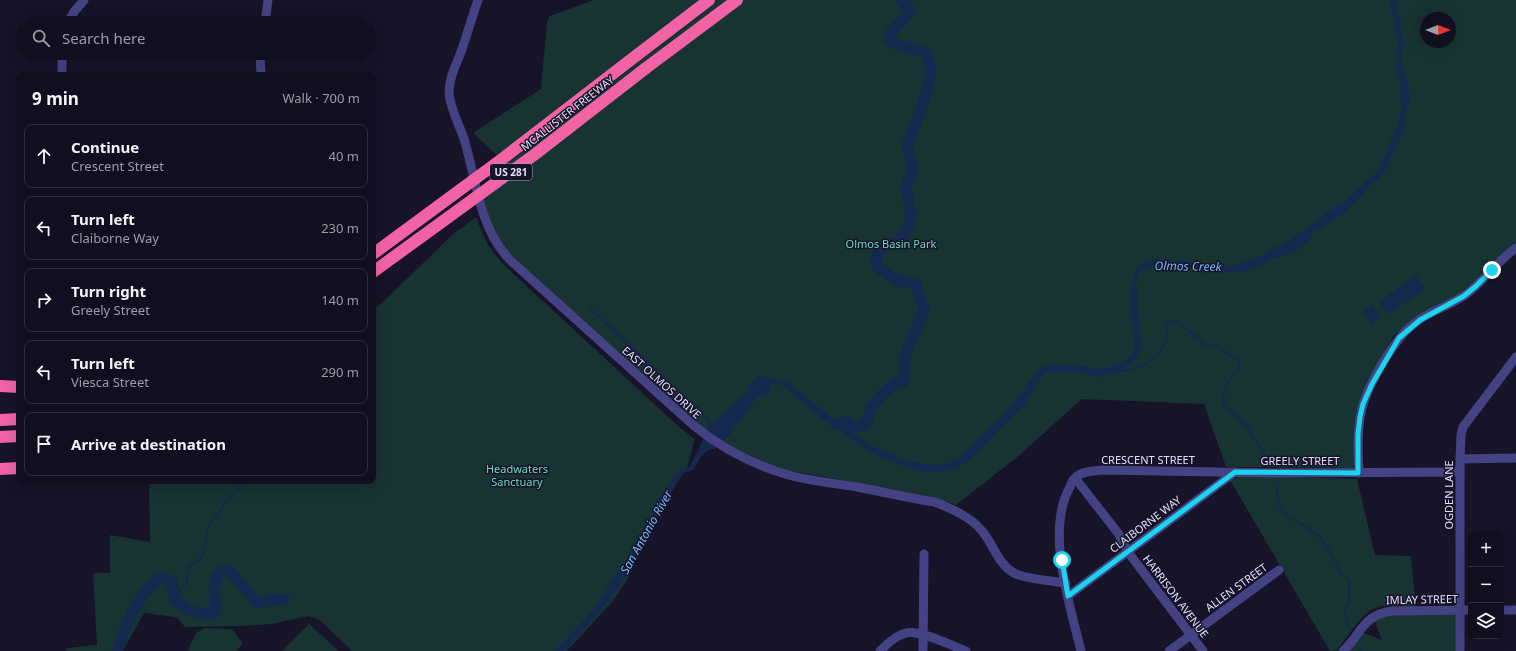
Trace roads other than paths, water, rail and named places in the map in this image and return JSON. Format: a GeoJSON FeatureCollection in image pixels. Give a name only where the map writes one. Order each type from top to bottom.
{"type":"FeatureCollection","features":[{"type":"Feature","properties":{"kind":"highway","name":"MCALLISTER FREEWAY"},"geometry":{"type":"LineString","coordinates":[[376,252],[502,159],[709,0]]}},
{"type":"Feature","properties":{"kind":"highway","name":"MCALLISTER FREEWAY"},"geometry":{"type":"LineString","coordinates":[[376,270],[534,155],[737,0]]}},
{"type":"Feature","properties":{"kind":"highway"},"geometry":{"type":"LineString","coordinates":[[0,386],[16,386]]}},
{"type":"Feature","properties":{"kind":"highway"},"geometry":{"type":"LineString","coordinates":[[0,420],[16,419]]}},
{"type":"Feature","properties":{"kind":"highway"},"geometry":{"type":"LineString","coordinates":[[0,436],[16,436]]}},
{"type":"Feature","properties":{"kind":"highway"},"geometry":{"type":"LineString","coordinates":[[0,469],[16,468]]}},
{"type":"Feature","properties":{"kind":"street"},"geometry":{"type":"LineString","coordinates":[[72,16],[84,0]]}},
{"type":"Feature","properties":{"kind":"street"},"geometry":{"type":"LineString","coordinates":[[266,16],[268,0]]}},
{"type":"Feature","properties":{"kind":"street","name":"EAST OLMOS DRIVE"},"geometry":{"type":"LineString","coordinates":[[478,0],[451,76],[449,93],[464,140],[473,180],[491,233],[499,248],[509,259],[693,426],[708,437],[749,460],[766,468],[786,474],[935,502],[945,506],[976,525],[983,532],[996,554],[1013,572],[1022,576],[1066,583]]}},
{"type":"Feature","properties":{"kind":"street"},"geometry":{"type":"LineString","coordinates":[[62,60],[62,72]]}},
{"type":"Feature","properties":{"kind":"street"},"geometry":{"type":"LineString","coordinates":[[260,60],[261,72]]}},
{"type":"Feature","properties":{"kind":"street"},"geometry":{"type":"LineString","coordinates":[[1358,473],[1358,434],[1363,404],[1372,384],[1399,338],[1420,320],[1464,296],[1476,286],[1507,254],[1516,248]]}},
{"type":"Feature","properties":{"kind":"street","name":"OGDEN LANE"},"geometry":{"type":"LineString","coordinates":[[1460,651],[1461,436],[1464,427],[1516,357]]}},
{"type":"Feature","properties":{"kind":"street"},"geometry":{"type":"LineString","coordinates":[[1460,459],[1516,458]]}},
{"type":"Feature","properties":{"kind":"street","name":"CRESCENT STREET"},"geometry":{"type":"LineString","coordinates":[[1075,478],[1091,471],[1102,470],[1235,472]]}},
{"type":"Feature","properties":{"kind":"street","name":"GREELY STREET"},"geometry":{"type":"LineString","coordinates":[[1235,472],[1460,472]]}},
{"type":"Feature","properties":{"kind":"street","name":"CLAIBORNE WAY"},"geometry":{"type":"LineString","coordinates":[[1068,596],[1235,472]]}},
{"type":"Feature","properties":{"kind":"street"},"geometry":{"type":"LineString","coordinates":[[1075,478],[1066,493],[1059,521],[1060,548],[1068,596],[1081,651]]}},
{"type":"Feature","properties":{"kind":"street","name":"HARRISON AVENUE"},"geometry":{"type":"LineString","coordinates":[[1075,478],[1118,533],[1128,552],[1203,651]]}},
{"type":"Feature","properties":{"kind":"street"},"geometry":{"type":"LineString","coordinates":[[922,651],[924,554]]}},
{"type":"Feature","properties":{"kind":"street","name":"ALLEN STREET"},"geometry":{"type":"LineString","coordinates":[[1169,651],[1279,570]]}},
{"type":"Feature","properties":{"kind":"street","name":"IMLAY STREET"},"geometry":{"type":"LineString","coordinates":[[1343,651],[1369,620],[1381,612],[1468,610]]}},
{"type":"Feature","properties":{"kind":"street"},"geometry":{"type":"LineString","coordinates":[[1504,610],[1516,610]]}},
{"type":"Feature","properties":{"kind":"street"},"geometry":{"type":"LineString","coordinates":[[880,651],[892,640],[906,633],[912,632],[941,640],[966,651]]}},
{"type":"Feature","properties":{"kind":"water"},"geometry":{"type":"Polygon","coordinates":[[[1389,0],[1396,0],[1404,45],[1400,61],[1408,82],[1409,102],[1405,117],[1405,127],[1384,173],[1371,184],[1362,196],[1342,214],[1259,266],[1240,272],[1205,272],[1181,267],[1161,266],[1144,269],[1139,272],[1136,284],[1141,344],[1136,359],[1124,369],[1100,377],[1083,372],[1046,372],[1043,374],[1026,402],[973,457],[955,469],[947,471],[923,472],[879,456],[860,445],[830,423],[821,419],[815,412],[783,385],[772,383],[769,391],[763,398],[749,385],[757,376],[788,383],[832,418],[870,445],[905,460],[923,464],[947,464],[958,459],[1010,408],[1040,368],[1068,365],[1104,369],[1115,366],[1130,357],[1135,348],[1131,292],[1135,271],[1140,265],[1148,261],[1171,260],[1233,265],[1252,260],[1285,243],[1312,225],[1344,202],[1379,170],[1400,119],[1401,112],[1400,78],[1397,73],[1396,66],[1398,40],[1389,0]]]}},
{"type":"Feature","properties":{"kind":"water"},"geometry":{"type":"Polygon","coordinates":[[[1416,275],[1425,289],[1388,314],[1379,302],[1416,275]]]}},
{"type":"Feature","properties":{"kind":"water"},"geometry":{"type":"Polygon","coordinates":[[[1372,305],[1381,318],[1372,324],[1363,312],[1372,305]]]}},
{"type":"Feature","properties":{"kind":"water"},"geometry":{"type":"Polygon","coordinates":[[[741,396],[753,405],[727,438],[715,449],[705,453],[694,470],[683,473],[660,508],[634,564],[609,600],[565,651],[555,651],[592,611],[612,579],[623,567],[651,517],[658,498],[680,470],[690,466],[709,428],[741,396]]]}},
{"type":"Feature","properties":{"kind":"waterway","name":"San Antonio River"},"geometry":{"type":"LineString","coordinates":[[836,424],[848,422],[856,427],[862,427],[867,421],[871,408],[881,395],[895,383],[902,383],[904,380],[905,355],[924,310],[916,286],[910,282],[897,281],[878,267],[876,263],[877,254],[885,246],[899,243],[910,223],[911,214],[906,187],[912,173],[912,164],[907,147],[926,95],[930,76],[930,64],[925,53],[896,44],[889,40],[891,32],[909,13],[910,10],[901,0]]}},
{"type":"Feature","properties":{"kind":"waterway","name":"Olmos Creek"},"geometry":{"type":"LineString","coordinates":[[1277,253],[1293,246],[1307,235]]}},
{"type":"Feature","properties":{"kind":"waterway"},"geometry":{"type":"LineString","coordinates":[[590,308],[707,419],[711,428]]}},
{"type":"Feature","properties":{"kind":"waterway"},"geometry":{"type":"LineString","coordinates":[[1119,371],[1127,371],[1145,365],[1163,348],[1168,333],[1166,326],[1171,321],[1179,323],[1206,345],[1217,346],[1238,360],[1240,366],[1228,382],[1223,404],[1247,427],[1267,458]]}},
{"type":"Feature","properties":{"kind":"waterway","name":"San Antonio River"},"geometry":{"type":"LineString","coordinates":[[737,411],[762,383],[766,383]]}},
{"type":"Feature","properties":{"kind":"waterway"},"geometry":{"type":"LineString","coordinates":[[175,595],[186,584],[189,567],[203,556],[208,526],[230,497],[243,484]]}},
{"type":"Feature","properties":{"kind":"waterway"},"geometry":{"type":"LineString","coordinates":[[1277,485],[1278,497],[1283,512],[1316,534],[1331,553],[1342,575],[1348,577],[1349,598],[1345,607],[1345,617],[1351,630]]}},
{"type":"Feature","properties":{"kind":"waterway"},"geometry":{"type":"LineString","coordinates":[[117,651],[124,631],[138,603],[158,578],[165,578],[172,582],[175,601],[188,610],[202,614],[213,613],[216,609],[214,585],[218,574],[225,570],[231,572],[257,603],[284,599]]}},
{"type":"Feature","properties":{"kind":"waterway"},"geometry":{"type":"LineString","coordinates":[[1358,648],[1361,651]]}},
{"type":"Feature","properties":{"kind":"park label","name":"Olmos Basin Park"},"geometry":{"type":"Point","coordinates":[891,243]}},
{"type":"Feature","properties":{"kind":"park label","name":"Headwaters Sanctuary"},"geometry":{"type":"Point","coordinates":[517,474]}}]}
